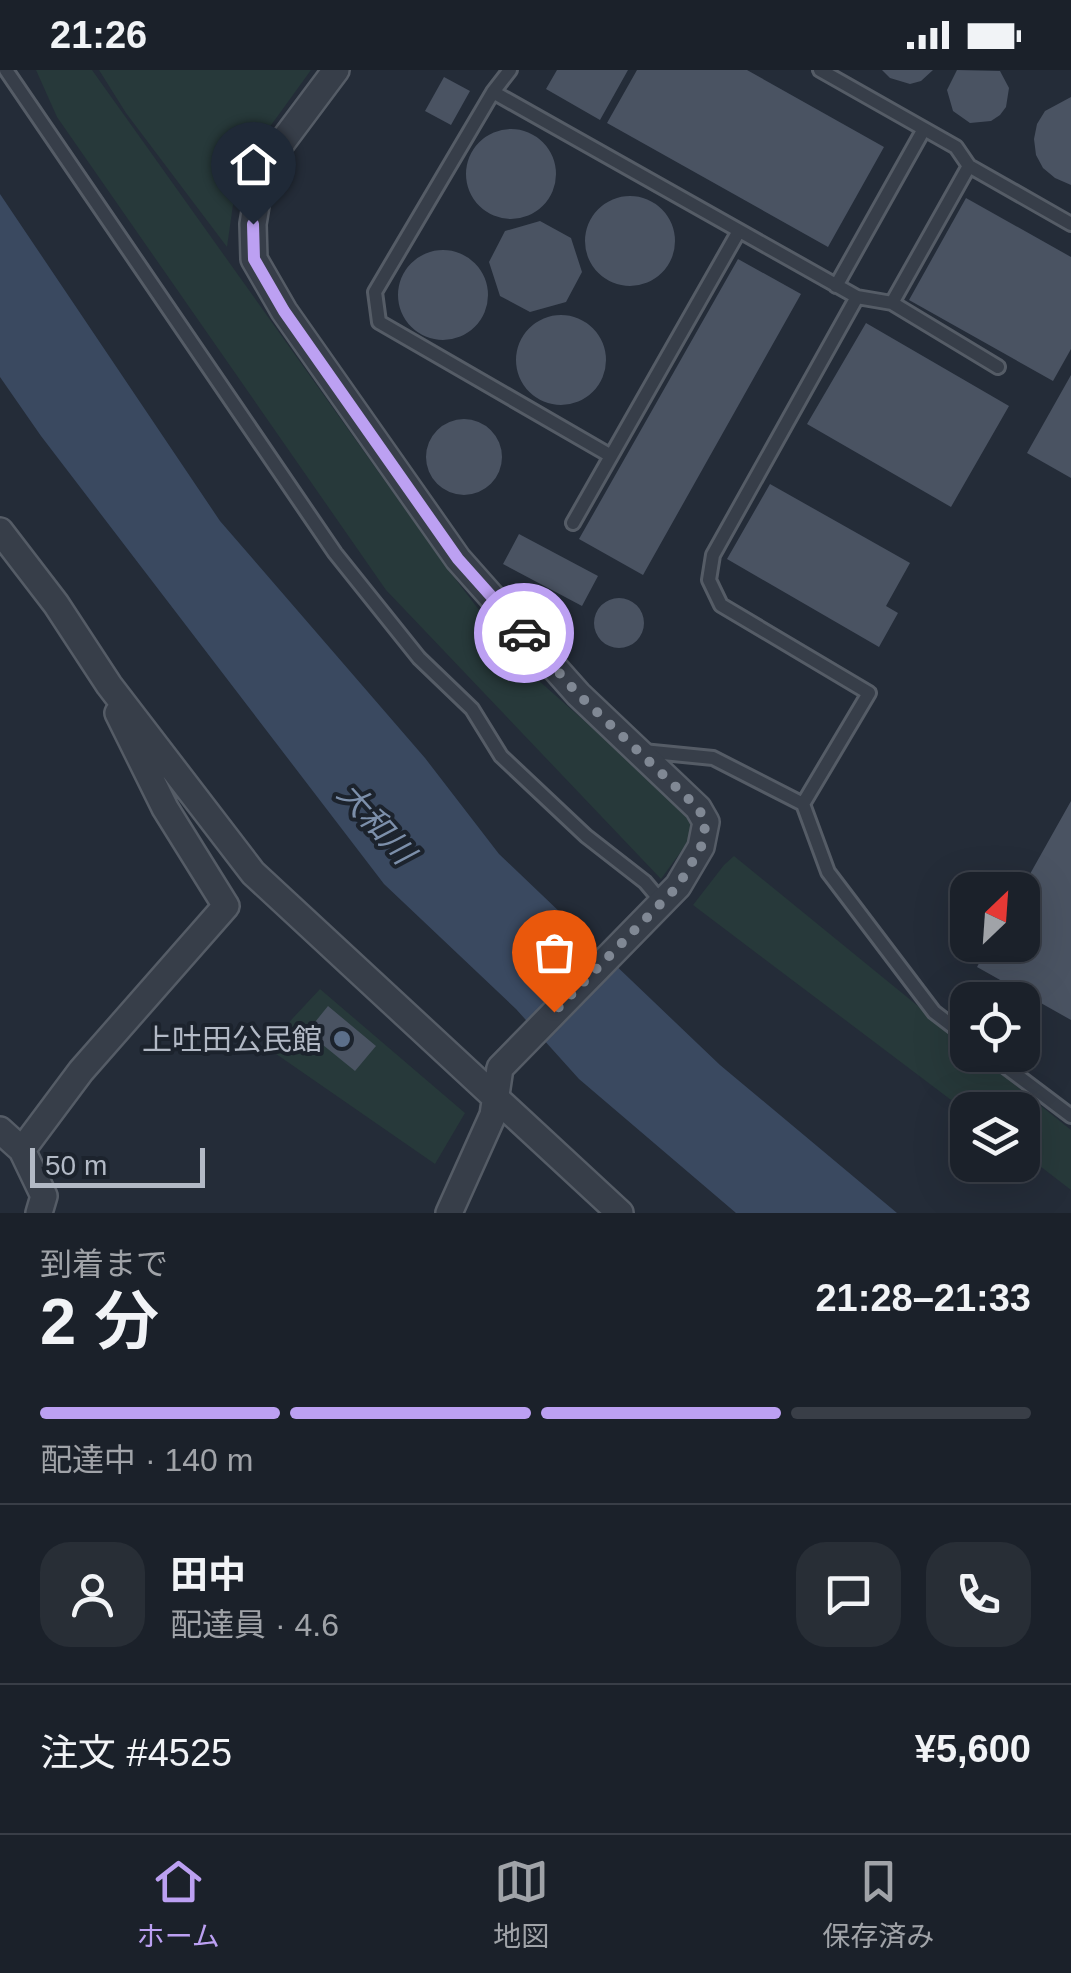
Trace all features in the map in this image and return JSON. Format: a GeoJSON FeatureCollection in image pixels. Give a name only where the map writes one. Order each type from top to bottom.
{"type":"FeatureCollection","features":[{"type":"Feature","properties":{"kind":"street"},"geometry":{"type":"LineString","coordinates":[[336,70],[280,145],[260,181],[253,224],[254,259],[284,311],[458,559],[578,694],[698,808],[706,822],[701,847],[678,886],[500,1068],[493,1115],[449,1213]]}},
{"type":"Feature","properties":{"kind":"street"},"geometry":{"type":"LineString","coordinates":[[0,531],[56,604],[108,685],[253,873],[620,1213]]}},
{"type":"Feature","properties":{"kind":"street"},"geometry":{"type":"LineString","coordinates":[[22,1150],[80,1072],[226,906],[165,808],[123,729],[108,685]]}},
{"type":"Feature","properties":{"kind":"street"},"geometry":{"type":"LineString","coordinates":[[0,1130],[22,1150],[44,1196],[39,1213]]}},
{"type":"Feature","properties":{"kind":"lane"},"geometry":{"type":"LineString","coordinates":[[6,70],[347,568],[419,658],[472,709],[500,756],[586,836],[645,882],[661,902]]}},
{"type":"Feature","properties":{"kind":"lane"},"geometry":{"type":"LineString","coordinates":[[510,70],[493,92],[375,292],[380,322],[611,456]]}},
{"type":"Feature","properties":{"kind":"lane"},"geometry":{"type":"LineString","coordinates":[[828,72],[956,147],[970,166],[1071,224]]}},
{"type":"Feature","properties":{"kind":"lane"},"geometry":{"type":"LineString","coordinates":[[493,92],[836,286],[857,297],[892,303],[998,367]]}},
{"type":"Feature","properties":{"kind":"lane"},"geometry":{"type":"LineString","coordinates":[[836,286],[924,128]]}},
{"type":"Feature","properties":{"kind":"lane"},"geometry":{"type":"LineString","coordinates":[[892,303],[970,166]]}},
{"type":"Feature","properties":{"kind":"lane"},"geometry":{"type":"LineString","coordinates":[[573,523],[739,231]]}},
{"type":"Feature","properties":{"kind":"lane"},"geometry":{"type":"LineString","coordinates":[[804,804],[869,692],[721,605],[708,580],[713,555],[857,297]]}},
{"type":"Feature","properties":{"kind":"lane"},"geometry":{"type":"LineString","coordinates":[[635,750],[714,758],[804,804],[828,872],[934,1012],[950,1024]]}},
{"type":"Feature","properties":{"kind":"lane"},"geometry":{"type":"LineString","coordinates":[[1013,1072],[1071,1116]]}},
{"type":"Feature","properties":{"kind":"shaded area"},"geometry":{"type":"Polygon","coordinates":[[[36,70],[92,70],[447,568],[521,665],[691,815],[693,835],[661,879],[386,590],[57,117],[36,70]]]}},
{"type":"Feature","properties":{"kind":"shaded area"},"geometry":{"type":"Polygon","coordinates":[[[99,70],[311,70],[248,157],[235,191],[227,247],[126,113],[99,70]]]}},
{"type":"Feature","properties":{"kind":"shaded area"},"geometry":{"type":"Polygon","coordinates":[[[734,856],[950,1032],[950,1072],[999,1072],[1024,1092],[950,1092],[950,1099],[693,905],[734,856]]]}},
{"type":"Feature","properties":{"kind":"shaded area"},"geometry":{"type":"Polygon","coordinates":[[[320,989],[465,1113],[435,1164],[266,1047],[320,989]]]}},
{"type":"Feature","properties":{"kind":"shaded area"},"geometry":{"type":"Polygon","coordinates":[[[1040,1105],[1071,1130],[1071,1190],[1040,1166],[1040,1105]]]}},
{"type":"Feature","properties":{"kind":"water","name":"大和川"},"geometry":{"type":"Polygon","coordinates":[[[0,194],[220,521],[425,758],[499,854],[720,1065],[897,1213],[736,1213],[579,1079],[516,1009],[384,884],[0,377],[0,194]]]}},
{"type":"Feature","properties":{"kind":"building"},"geometry":{"type":"Polygon","coordinates":[[[557,70],[628,70],[600,120],[546,89],[557,70]]]}},
{"type":"Feature","properties":{"kind":"building"},"geometry":{"type":"Polygon","coordinates":[[[637,70],[747,70],[884,147],[828,247],[607,123],[637,70]]]}},
{"type":"Feature","properties":{"kind":"building"},"geometry":{"type":"Polygon","coordinates":[[[882,70],[933,70],[921,81],[910,84],[890,78],[882,70]]]}},
{"type":"Feature","properties":{"kind":"building"},"geometry":{"type":"Polygon","coordinates":[[[957,70],[1000,71],[1009,88],[1006,107],[1000,115],[991,121],[970,123],[953,111],[947,90],[957,70]]]}},
{"type":"Feature","properties":{"kind":"building"},"geometry":{"type":"Polygon","coordinates":[[[444,77],[470,91],[451,125],[425,111],[444,77]]]}},
{"type":"Feature","properties":{"kind":"building"},"geometry":{"type":"Polygon","coordinates":[[[1071,97],[1071,185],[1043,168],[1034,139],[1045,111],[1071,97]]]}},
{"type":"Feature","properties":{"kind":"building"},"geometry":{"type":"Polygon","coordinates":[[[511,129],[528,132],[543,142],[553,157],[553,191],[543,206],[528,216],[511,219],[494,216],[479,206],[469,191],[466,174],[469,157],[479,142],[494,132],[511,129]]]}},
{"type":"Feature","properties":{"kind":"building"},"geometry":{"type":"Polygon","coordinates":[[[630,196],[647,199],[662,209],[672,224],[672,258],[662,273],[647,283],[630,286],[613,283],[598,273],[588,258],[585,241],[588,224],[598,209],[613,199],[630,196]]]}},
{"type":"Feature","properties":{"kind":"building"},"geometry":{"type":"Polygon","coordinates":[[[966,198],[1071,257],[1071,349],[1053,381],[909,300],[966,198]]]}},
{"type":"Feature","properties":{"kind":"building"},"geometry":{"type":"Polygon","coordinates":[[[540,221],[571,238],[582,272],[566,302],[530,312],[500,296],[489,262],[505,231],[540,221]]]}},
{"type":"Feature","properties":{"kind":"building"},"geometry":{"type":"Polygon","coordinates":[[[443,250],[460,253],[475,263],[485,278],[485,312],[475,327],[460,337],[443,340],[426,337],[411,327],[401,312],[398,295],[401,278],[411,263],[426,253],[443,250]]]}},
{"type":"Feature","properties":{"kind":"building"},"geometry":{"type":"Polygon","coordinates":[[[738,259],[801,294],[643,575],[579,539],[738,259]]]}},
{"type":"Feature","properties":{"kind":"building"},"geometry":{"type":"Polygon","coordinates":[[[561,315],[578,318],[593,328],[603,343],[603,377],[593,392],[578,402],[561,405],[544,402],[529,392],[519,377],[516,360],[519,343],[529,328],[544,318],[561,315]]]}},
{"type":"Feature","properties":{"kind":"building"},"geometry":{"type":"Polygon","coordinates":[[[866,323],[1009,406],[951,507],[807,424],[866,323]]]}},
{"type":"Feature","properties":{"kind":"building"},"geometry":{"type":"Polygon","coordinates":[[[1071,375],[1071,478],[1027,453],[1071,375]]]}},
{"type":"Feature","properties":{"kind":"building"},"geometry":{"type":"Polygon","coordinates":[[[464,419],[491,430],[502,457],[491,484],[464,495],[437,484],[426,457],[437,430],[464,419]]]}},
{"type":"Feature","properties":{"kind":"building"},"geometry":{"type":"Polygon","coordinates":[[[770,484],[910,563],[886,606],[898,613],[879,647],[727,559],[770,484]]]}},
{"type":"Feature","properties":{"kind":"building"},"geometry":{"type":"Polygon","coordinates":[[[519,534],[598,576],[582,606],[503,564],[519,534]]]}},
{"type":"Feature","properties":{"kind":"building"},"geometry":{"type":"Polygon","coordinates":[[[619,598],[637,605],[644,623],[637,641],[619,648],[601,641],[594,623],[601,605],[619,598]]]}},
{"type":"Feature","properties":{"kind":"building"},"geometry":{"type":"Polygon","coordinates":[[[1071,801],[1071,1020],[1040,1003],[1040,982],[1004,982],[977,967],[980,962],[1040,962],[1040,872],[1031,872],[1071,801]]]}},
{"type":"Feature","properties":{"kind":"building","name":"上吐田公民館"},"geometry":{"type":"Polygon","coordinates":[[[328,1006],[376,1046],[355,1071],[307,1032],[328,1006]]]}},
{"type":"Feature","properties":{"kind":"way so far"},"geometry":{"type":"LineString","coordinates":[[524,633],[578,694],[698,808],[706,822],[701,847],[678,886],[554,1012]]}},
{"type":"Feature","properties":{"kind":"place","name":"上吐田公民館"},"geometry":{"type":"Point","coordinates":[342,1039]}},
{"type":"Feature","properties":{"kind":"route"},"geometry":{"type":"LineString","coordinates":[[253,224],[254,259],[284,311],[458,559],[524,633]]}}]}
